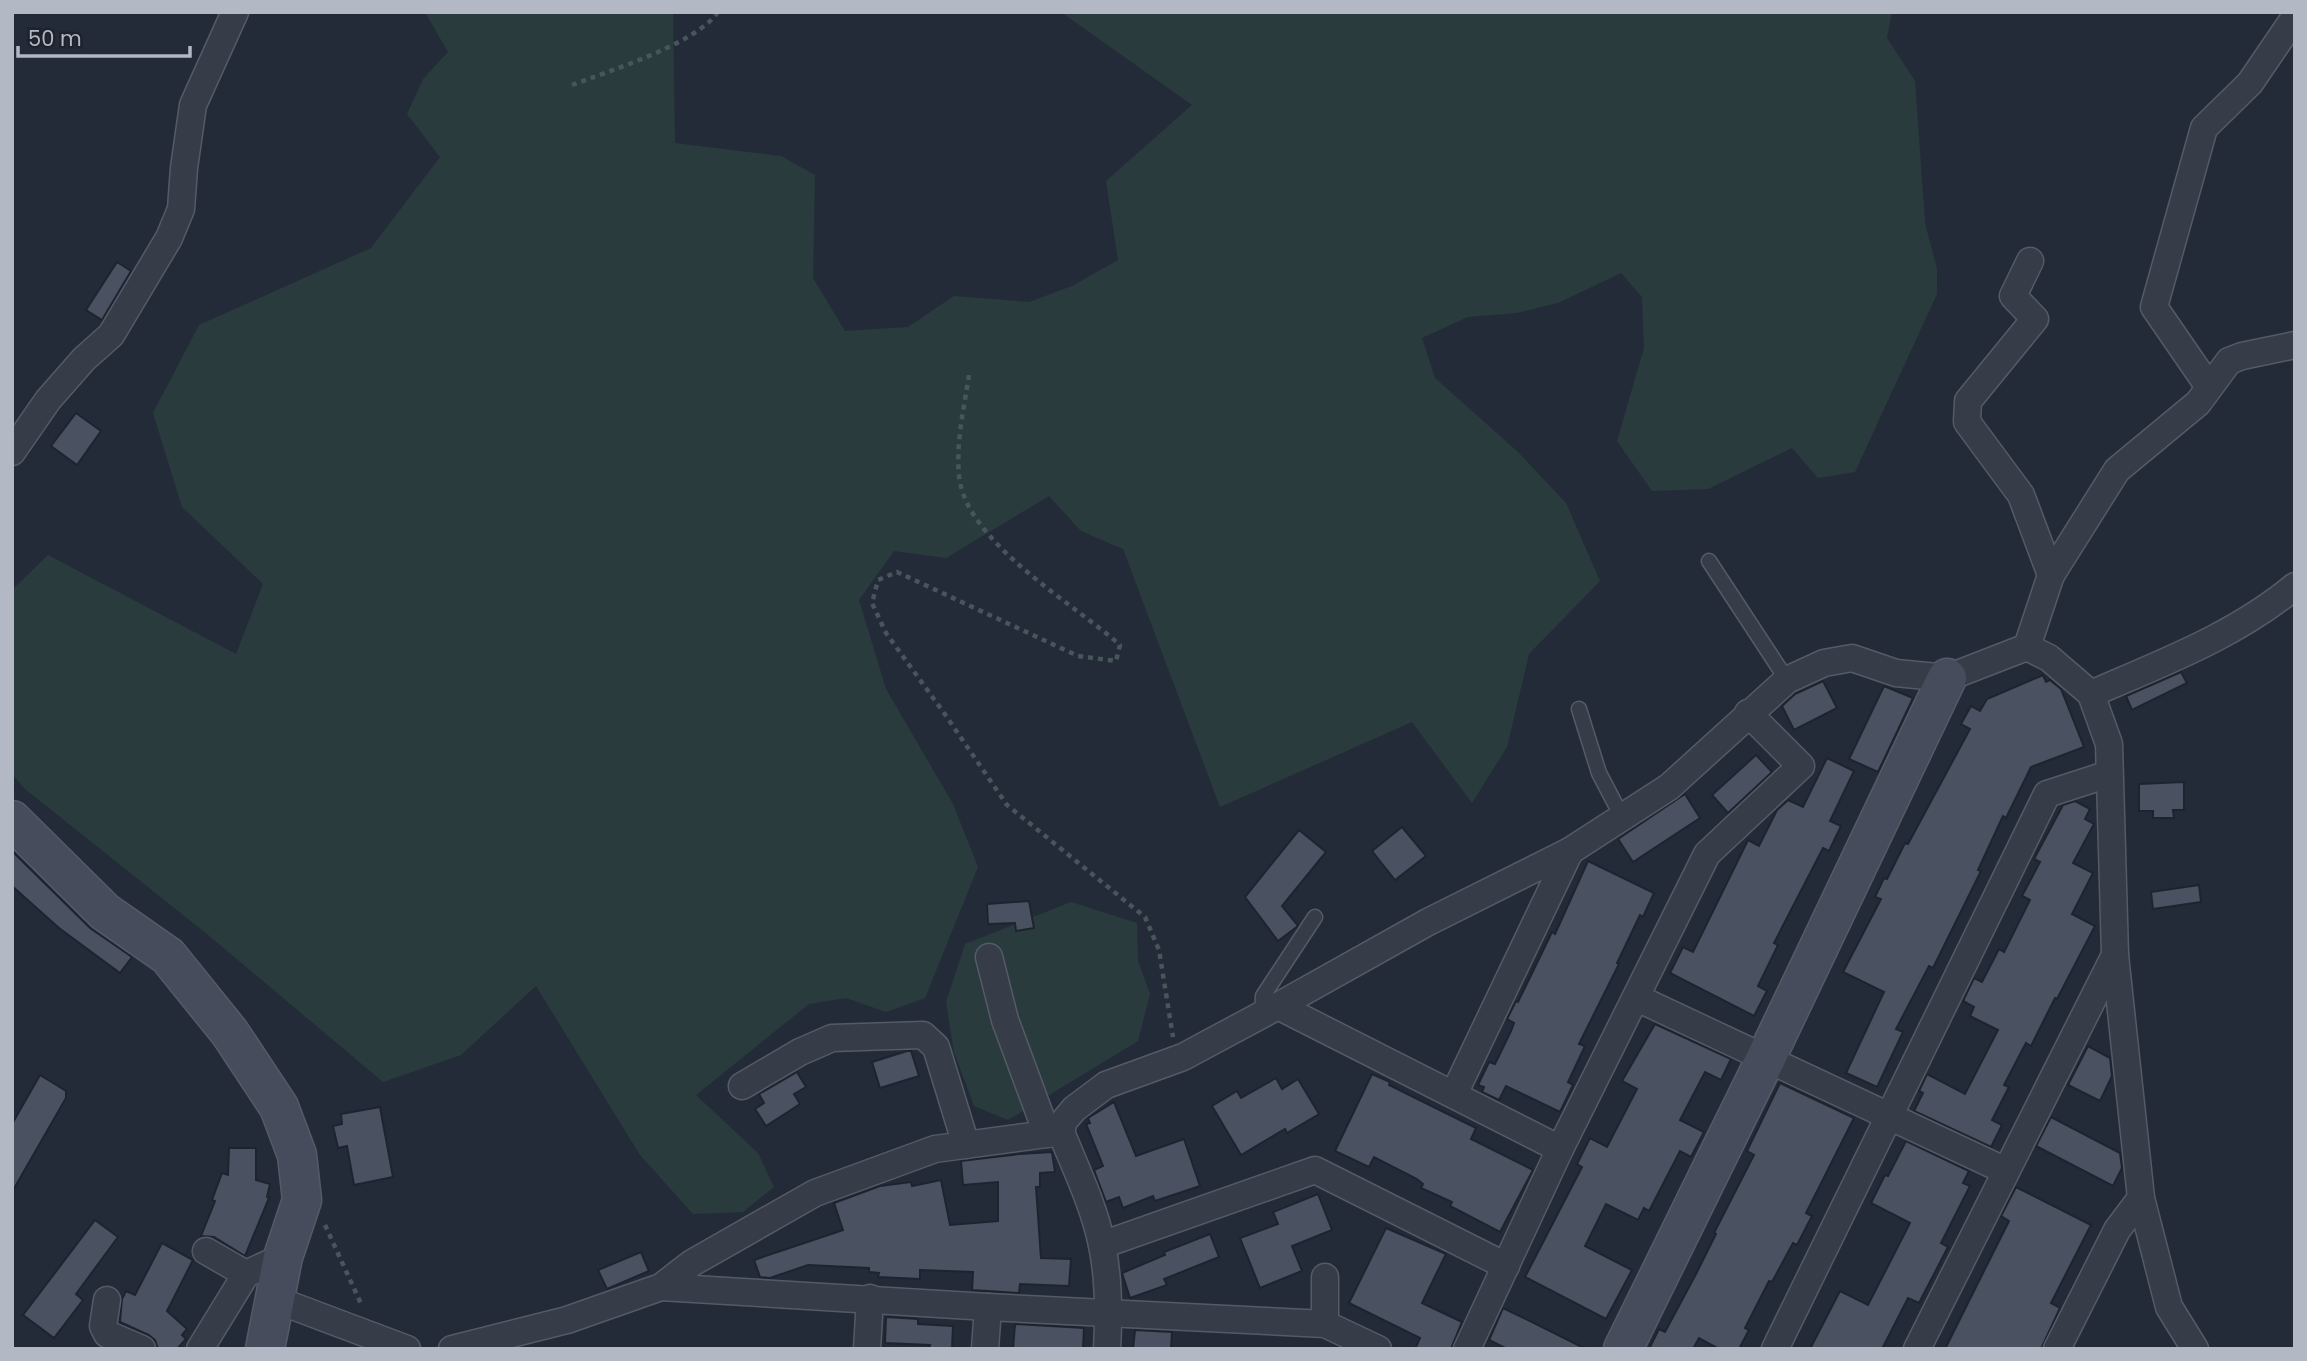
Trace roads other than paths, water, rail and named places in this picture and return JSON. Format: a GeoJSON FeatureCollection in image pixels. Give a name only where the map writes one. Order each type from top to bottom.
{"type":"FeatureCollection","features":[{"type":"Feature","properties":{"kind":"street"},"geometry":{"type":"LineString","coordinates":[[12,452],[48,400],[84,359],[111,335],[169,238],[181,209],[193,105],[235,12]]}},
{"type":"Feature","properties":{"kind":"street"},"geometry":{"type":"LineString","coordinates":[[2209,387],[2154,307],[2204,128],[2250,83],[2295,17]]}},
{"type":"Feature","properties":{"kind":"street"},"geometry":{"type":"LineString","coordinates":[[2030,261],[2013,296],[2035,319],[1968,401],[1967,422],[2021,495],[2051,575]]}},
{"type":"Feature","properties":{"kind":"street"},"geometry":{"type":"LineString","coordinates":[[2027,647],[2051,575],[2117,470],[2199,403],[2230,361],[2295,345]]}},
{"type":"Feature","properties":{"kind":"street"},"geometry":{"type":"LineString","coordinates":[[2091,694],[2202,646],[2270,607],[2295,586]]}},
{"type":"Feature","properties":{"kind":"street"},"geometry":{"type":"LineString","coordinates":[[452,1349],[567,1320],[661,1287],[692,1264],[815,1193],[935,1149],[1054,1133],[1074,1109],[1106,1085],[1183,1056],[1270,1011],[1428,922],[1570,851],[1669,787],[1787,680],[1824,663],[1852,658],[1896,673],[1947,678],[2027,647],[2049,658],[2091,694],[2109,744],[2115,955],[2141,1198],[2169,1307],[2195,1349]]}},
{"type":"Feature","properties":{"kind":"street"},"geometry":{"type":"LineString","coordinates":[[1623,1349],[1766,1058],[1947,678]]}},
{"type":"Feature","properties":{"kind":"street"},"geometry":{"type":"LineString","coordinates":[[1467,1349],[1560,1149],[1707,854],[1801,766],[1748,713]]}},
{"type":"Feature","properties":{"kind":"street"},"geometry":{"type":"LineString","coordinates":[[1775,1349],[2047,794],[2109,774]]}},
{"type":"Feature","properties":{"kind":"street"},"geometry":{"type":"LineString","coordinates":[[12,820],[105,912],[168,956],[230,1033],[279,1107],[297,1155],[302,1200],[283,1257],[265,1349]]}},
{"type":"Feature","properties":{"kind":"street"},"geometry":{"type":"LineString","coordinates":[[1454,1094],[1570,851]]}},
{"type":"Feature","properties":{"kind":"street"},"geometry":{"type":"LineString","coordinates":[[1917,1349],[2115,955]]}},
{"type":"Feature","properties":{"kind":"street"},"geometry":{"type":"LineString","coordinates":[[989,957],[1006,1020],[1054,1133],[1086,1194],[1102,1245],[1109,1312],[1107,1349]]}},
{"type":"Feature","properties":{"kind":"street"},"geometry":{"type":"LineString","coordinates":[[1637,998],[2006,1171]]}},
{"type":"Feature","properties":{"kind":"street"},"geometry":{"type":"LineString","coordinates":[[1270,1011],[1454,1094],[1560,1149]]}},
{"type":"Feature","properties":{"kind":"street"},"geometry":{"type":"LineString","coordinates":[[742,1086],[800,1052],[832,1038],[923,1035],[936,1047],[966,1145]]}},
{"type":"Feature","properties":{"kind":"street"},"geometry":{"type":"LineString","coordinates":[[1102,1245],[1315,1170],[1507,1266]]}},
{"type":"Feature","properties":{"kind":"street"},"geometry":{"type":"LineString","coordinates":[[2057,1349],[2117,1230],[2141,1198]]}},
{"type":"Feature","properties":{"kind":"street"},"geometry":{"type":"LineString","coordinates":[[206,1251],[246,1274]]}},
{"type":"Feature","properties":{"kind":"street"},"geometry":{"type":"LineString","coordinates":[[200,1349],[246,1274],[283,1257]]}},
{"type":"Feature","properties":{"kind":"street"},"geometry":{"type":"LineString","coordinates":[[1325,1277],[1325,1324]]}},
{"type":"Feature","properties":{"kind":"street"},"geometry":{"type":"LineString","coordinates":[[661,1287],[1325,1324],[1378,1349]]}},
{"type":"Feature","properties":{"kind":"street"},"geometry":{"type":"LineString","coordinates":[[867,1349],[870,1298]]}},
{"type":"Feature","properties":{"kind":"street"},"geometry":{"type":"LineString","coordinates":[[274,1299],[407,1349]]}},
{"type":"Feature","properties":{"kind":"street"},"geometry":{"type":"LineString","coordinates":[[107,1300],[103,1326],[107,1334],[142,1349]]}},
{"type":"Feature","properties":{"kind":"street"},"geometry":{"type":"LineString","coordinates":[[985,1349],[988,1307]]}},
{"type":"Feature","properties":{"kind":"lane"},"geometry":{"type":"LineString","coordinates":[[1709,561],[1787,680]]}},
{"type":"Feature","properties":{"kind":"lane"},"geometry":{"type":"LineString","coordinates":[[1579,709],[1599,773],[1622,817]]}},
{"type":"Feature","properties":{"kind":"lane"},"geometry":{"type":"LineString","coordinates":[[1270,1011],[1263,996],[1315,917]]}}]}
